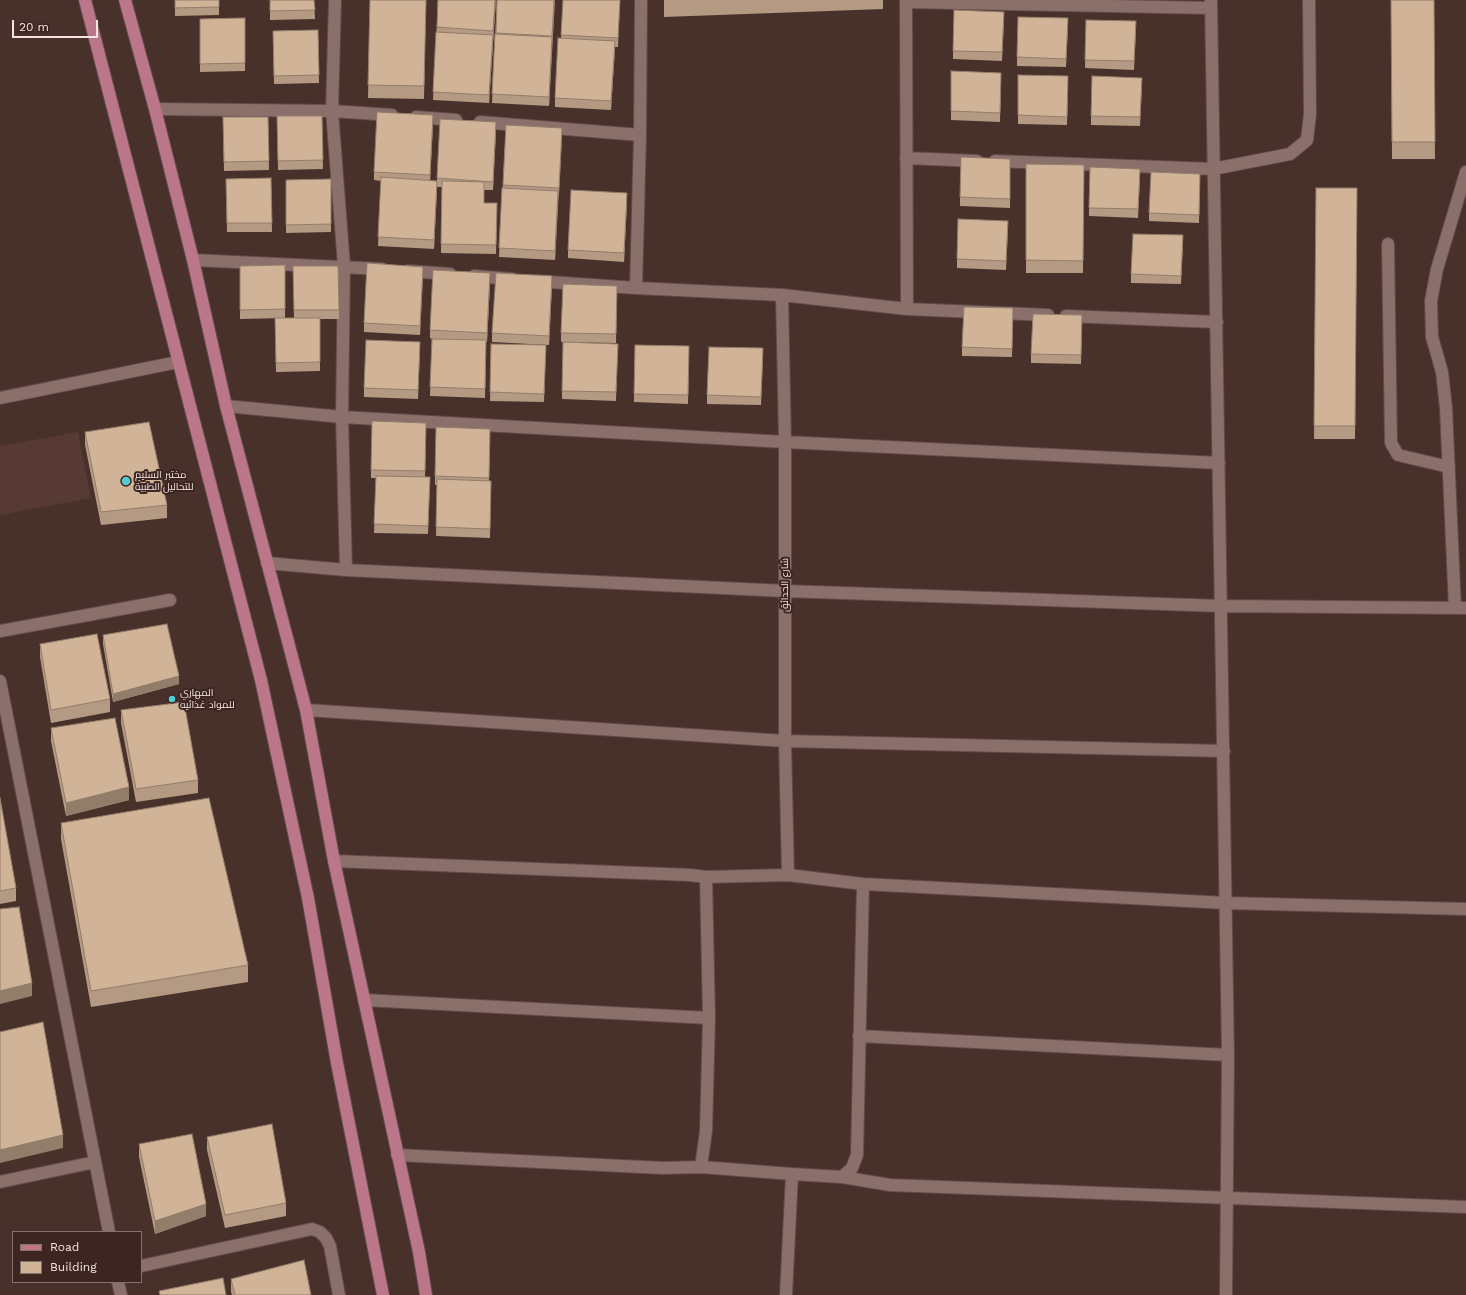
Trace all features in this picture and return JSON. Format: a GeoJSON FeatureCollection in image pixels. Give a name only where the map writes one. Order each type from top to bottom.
{"type":"FeatureCollection","features":[{"type":"Feature","properties":{"kind":"main road"},"geometry":{"type":"LineString","coordinates":[[85,0],[259,672],[323,973],[337,1063],[383,1295]]}},
{"type":"Feature","properties":{"kind":"main road"},"geometry":{"type":"LineString","coordinates":[[125,0],[155,109],[193,260],[226,406],[306,710],[334,861],[398,1155],[426,1295]]}},
{"type":"Feature","properties":{"kind":"street"},"geometry":{"type":"LineString","coordinates":[[335,0],[332,111],[344,266],[342,417],[346,570]]}},
{"type":"Feature","properties":{"kind":"street"},"geometry":{"type":"LineString","coordinates":[[636,288],[640,135],[640,0]]}},
{"type":"Feature","properties":{"kind":"street"},"geometry":{"type":"LineString","coordinates":[[906,158],[1213,169],[1290,154],[1307,140],[1310,114],[1309,0]]}},
{"type":"Feature","properties":{"kind":"street"},"geometry":{"type":"LineString","coordinates":[[907,309],[906,1],[1211,4],[1222,606],[1228,1055],[1226,1295]]}},
{"type":"Feature","properties":{"kind":"street"},"geometry":{"type":"LineString","coordinates":[[155,109],[332,111],[640,135]]}},
{"type":"Feature","properties":{"kind":"street"},"geometry":{"type":"LineString","coordinates":[[267,563],[346,570],[785,591],[1222,606],[1460,608],[1446,408],[1442,372],[1432,337],[1430,301],[1437,269],[1466,172]]}},
{"type":"Feature","properties":{"kind":"street"},"geometry":{"type":"LineString","coordinates":[[1388,244],[1392,443],[1398,456],[1449,467]]}},
{"type":"Feature","properties":{"kind":"street"},"geometry":{"type":"LineString","coordinates":[[193,260],[344,266],[636,288],[782,295],[907,309],[1217,322]]}},
{"type":"Feature","properties":{"kind":"street","name":"شارع الحدائق"},"geometry":{"type":"LineString","coordinates":[[782,295],[785,442],[785,741],[788,875]]}},
{"type":"Feature","properties":{"kind":"street"},"geometry":{"type":"LineString","coordinates":[[0,398],[178,362]]}},
{"type":"Feature","properties":{"kind":"street"},"geometry":{"type":"LineString","coordinates":[[226,406],[342,417],[785,442],[1219,463]]}},
{"type":"Feature","properties":{"kind":"street"},"geometry":{"type":"LineString","coordinates":[[0,631],[170,600]]}},
{"type":"Feature","properties":{"kind":"street"},"geometry":{"type":"LineString","coordinates":[[0,681],[109,1231]]}},
{"type":"Feature","properties":{"kind":"street"},"geometry":{"type":"LineString","coordinates":[[306,710],[785,741],[1224,751]]}},
{"type":"Feature","properties":{"kind":"street"},"geometry":{"type":"LineString","coordinates":[[334,861],[690,875],[706,877],[788,875],[863,884],[1226,903],[1466,909]]}},
{"type":"Feature","properties":{"kind":"street"},"geometry":{"type":"LineString","coordinates":[[701,1167],[706,1131],[709,1018],[706,877]]}},
{"type":"Feature","properties":{"kind":"street"},"geometry":{"type":"LineString","coordinates":[[842,1177],[852,1168],[857,1156],[858,1146],[863,884]]}},
{"type":"Feature","properties":{"kind":"street"},"geometry":{"type":"LineString","coordinates":[[364,1000],[709,1018]]}},
{"type":"Feature","properties":{"kind":"street"},"geometry":{"type":"LineString","coordinates":[[859,1036],[1228,1055]]}},
{"type":"Feature","properties":{"kind":"street"},"geometry":{"type":"LineString","coordinates":[[398,1155],[663,1168],[701,1167],[842,1177],[890,1184],[1466,1207]]}},
{"type":"Feature","properties":{"kind":"street"},"geometry":{"type":"LineString","coordinates":[[0,1182],[95,1162]]}},
{"type":"Feature","properties":{"kind":"street"},"geometry":{"type":"LineString","coordinates":[[786,1295],[792,1174]]}},
{"type":"Feature","properties":{"kind":"street"},"geometry":{"type":"LineString","coordinates":[[142,1266],[312,1229],[320,1232],[326,1238],[330,1246],[339,1295]]}},
{"type":"Feature","properties":{"kind":"street"},"geometry":{"type":"LineString","coordinates":[[118,1283],[121,1295]]}},
{"type":"Feature","properties":{"kind":"shaded area"},"geometry":{"type":"Polygon","coordinates":[[[78,432],[91,498],[0,515],[0,446],[78,432]]]}},
{"type":"Feature","properties":{"kind":"building"},"geometry":{"type":"Polygon","coordinates":[[[175,0],[219,0],[219,7],[175,8],[175,0]]]}},
{"type":"Feature","properties":{"kind":"building"},"geometry":{"type":"Polygon","coordinates":[[[270,0],[314,0],[315,10],[270,11],[270,0]]]}},
{"type":"Feature","properties":{"kind":"building"},"geometry":{"type":"Polygon","coordinates":[[[370,0],[426,0],[424,86],[368,85],[370,0]]]}},
{"type":"Feature","properties":{"kind":"building"},"geometry":{"type":"Polygon","coordinates":[[[438,0],[495,0],[493,31],[437,27],[438,0]]]}},
{"type":"Feature","properties":{"kind":"building"},"geometry":{"type":"Polygon","coordinates":[[[497,0],[554,0],[552,36],[496,33],[497,0]]]}},
{"type":"Feature","properties":{"kind":"building"},"geometry":{"type":"Polygon","coordinates":[[[563,0],[620,0],[618,38],[561,35],[563,0]]]}},
{"type":"Feature","properties":{"kind":"building"},"geometry":{"type":"Polygon","coordinates":[[[1391,0],[1434,0],[1435,142],[1392,142],[1391,0]]]}},
{"type":"Feature","properties":{"kind":"building"},"geometry":{"type":"Polygon","coordinates":[[[954,10],[1004,12],[1002,52],[953,51],[954,10]]]}},
{"type":"Feature","properties":{"kind":"building"},"geometry":{"type":"Polygon","coordinates":[[[1018,17],[1068,18],[1066,59],[1017,57],[1018,17]]]}},
{"type":"Feature","properties":{"kind":"building"},"geometry":{"type":"Polygon","coordinates":[[[245,18],[245,63],[200,64],[200,19],[245,18]]]}},
{"type":"Feature","properties":{"kind":"building"},"geometry":{"type":"Polygon","coordinates":[[[1086,20],[1136,21],[1134,61],[1085,60],[1086,20]]]}},
{"type":"Feature","properties":{"kind":"building"},"geometry":{"type":"Polygon","coordinates":[[[318,30],[319,75],[274,76],[273,31],[318,30]]]}},
{"type":"Feature","properties":{"kind":"building"},"geometry":{"type":"Polygon","coordinates":[[[436,32],[493,35],[489,95],[433,92],[436,32]]]}},
{"type":"Feature","properties":{"kind":"building"},"geometry":{"type":"Polygon","coordinates":[[[495,34],[552,37],[549,97],[492,94],[495,34]]]}},
{"type":"Feature","properties":{"kind":"building"},"geometry":{"type":"Polygon","coordinates":[[[558,38],[615,41],[611,101],[555,98],[558,38]]]}},
{"type":"Feature","properties":{"kind":"building"},"geometry":{"type":"Polygon","coordinates":[[[951,71],[1001,73],[1000,113],[951,111],[951,71]]]}},
{"type":"Feature","properties":{"kind":"building"},"geometry":{"type":"Polygon","coordinates":[[[1018,75],[1068,76],[1067,117],[1018,115],[1018,75]]]}},
{"type":"Feature","properties":{"kind":"building"},"geometry":{"type":"Polygon","coordinates":[[[1092,76],[1142,78],[1140,117],[1091,116],[1092,76]]]}},
{"type":"Feature","properties":{"kind":"building"},"geometry":{"type":"Polygon","coordinates":[[[377,112],[433,115],[430,175],[374,172],[377,112]]]}},
{"type":"Feature","properties":{"kind":"building"},"geometry":{"type":"Polygon","coordinates":[[[277,116],[322,116],[323,160],[278,161],[277,116]]]}},
{"type":"Feature","properties":{"kind":"building"},"geometry":{"type":"Polygon","coordinates":[[[223,117],[268,117],[269,161],[224,162],[223,117]]]}},
{"type":"Feature","properties":{"kind":"building"},"geometry":{"type":"Polygon","coordinates":[[[440,119],[496,122],[493,182],[437,178],[440,119]]]}},
{"type":"Feature","properties":{"kind":"building"},"geometry":{"type":"Polygon","coordinates":[[[506,125],[562,128],[559,188],[503,185],[506,125]]]}},
{"type":"Feature","properties":{"kind":"building"},"geometry":{"type":"Polygon","coordinates":[[[961,157],[1010,159],[1010,199],[960,197],[961,157]]]}},
{"type":"Feature","properties":{"kind":"building"},"geometry":{"type":"Polygon","coordinates":[[[1026,164],[1084,165],[1083,261],[1026,260],[1026,164]]]}},
{"type":"Feature","properties":{"kind":"building"},"geometry":{"type":"Polygon","coordinates":[[[1090,167],[1140,169],[1138,209],[1089,208],[1090,167]]]}},
{"type":"Feature","properties":{"kind":"building"},"geometry":{"type":"Polygon","coordinates":[[[1151,172],[1200,174],[1199,215],[1149,213],[1151,172]]]}},
{"type":"Feature","properties":{"kind":"building"},"geometry":{"type":"Polygon","coordinates":[[[381,177],[437,181],[434,240],[378,237],[381,177]]]}},
{"type":"Feature","properties":{"kind":"building"},"geometry":{"type":"Polygon","coordinates":[[[271,178],[272,223],[227,223],[226,179],[271,178]]]}},
{"type":"Feature","properties":{"kind":"building"},"geometry":{"type":"Polygon","coordinates":[[[331,179],[331,224],[286,225],[286,180],[331,179]]]}},
{"type":"Feature","properties":{"kind":"building"},"geometry":{"type":"Polygon","coordinates":[[[442,181],[484,182],[484,203],[497,203],[496,245],[441,244],[442,181]]]}},
{"type":"Feature","properties":{"kind":"building"},"geometry":{"type":"Polygon","coordinates":[[[502,188],[558,191],[555,251],[499,248],[502,188]]]}},
{"type":"Feature","properties":{"kind":"building"},"geometry":{"type":"Polygon","coordinates":[[[1316,188],[1357,188],[1355,426],[1314,426],[1316,188]]]}},
{"type":"Feature","properties":{"kind":"building"},"geometry":{"type":"Polygon","coordinates":[[[571,190],[627,193],[624,253],[568,250],[571,190]]]}},
{"type":"Feature","properties":{"kind":"building"},"geometry":{"type":"Polygon","coordinates":[[[958,219],[1008,221],[1006,261],[957,259],[958,219]]]}},
{"type":"Feature","properties":{"kind":"building"},"geometry":{"type":"Polygon","coordinates":[[[1133,234],[1183,235],[1181,276],[1131,274],[1133,234]]]}},
{"type":"Feature","properties":{"kind":"building"},"geometry":{"type":"Polygon","coordinates":[[[367,263],[423,267],[420,326],[364,323],[367,263]]]}},
{"type":"Feature","properties":{"kind":"building"},"geometry":{"type":"Polygon","coordinates":[[[285,265],[285,309],[240,310],[240,266],[285,265]]]}},
{"type":"Feature","properties":{"kind":"building"},"geometry":{"type":"Polygon","coordinates":[[[293,266],[338,266],[339,310],[294,310],[293,266]]]}},
{"type":"Feature","properties":{"kind":"building"},"geometry":{"type":"Polygon","coordinates":[[[433,270],[490,273],[487,333],[430,330],[433,270]]]}},
{"type":"Feature","properties":{"kind":"building"},"geometry":{"type":"Polygon","coordinates":[[[496,273],[552,276],[549,336],[492,333],[496,273]]]}},
{"type":"Feature","properties":{"kind":"building"},"geometry":{"type":"Polygon","coordinates":[[[563,284],[617,286],[616,334],[561,333],[563,284]]]}},
{"type":"Feature","properties":{"kind":"building"},"geometry":{"type":"Polygon","coordinates":[[[964,307],[1013,308],[1012,349],[962,347],[964,307]]]}},
{"type":"Feature","properties":{"kind":"building"},"geometry":{"type":"Polygon","coordinates":[[[1033,314],[1082,315],[1081,355],[1031,354],[1033,314]]]}},
{"type":"Feature","properties":{"kind":"building"},"geometry":{"type":"Polygon","coordinates":[[[275,318],[320,318],[320,362],[276,363],[275,318]]]}},
{"type":"Feature","properties":{"kind":"building"},"geometry":{"type":"Polygon","coordinates":[[[432,339],[486,340],[485,389],[430,387],[432,339]]]}},
{"type":"Feature","properties":{"kind":"building"},"geometry":{"type":"Polygon","coordinates":[[[366,340],[420,342],[418,390],[364,388],[366,340]]]}},
{"type":"Feature","properties":{"kind":"building"},"geometry":{"type":"Polygon","coordinates":[[[563,342],[618,344],[616,392],[562,391],[563,342]]]}},
{"type":"Feature","properties":{"kind":"building"},"geometry":{"type":"Polygon","coordinates":[[[491,344],[546,345],[544,394],[490,392],[491,344]]]}},
{"type":"Feature","properties":{"kind":"building"},"geometry":{"type":"Polygon","coordinates":[[[635,345],[689,346],[688,395],[634,394],[635,345]]]}},
{"type":"Feature","properties":{"kind":"building"},"geometry":{"type":"Polygon","coordinates":[[[709,347],[763,348],[761,397],[707,395],[709,347]]]}},
{"type":"Feature","properties":{"kind":"building"},"geometry":{"type":"Polygon","coordinates":[[[372,421],[426,423],[425,471],[371,470],[372,421]]]}},
{"type":"Feature","properties":{"kind":"building","name":"مختبر السليم للتحاليل الطبية"},"geometry":{"type":"Polygon","coordinates":[[[149,422],[167,505],[101,512],[85,432],[149,422]]]}},
{"type":"Feature","properties":{"kind":"building"},"geometry":{"type":"Polygon","coordinates":[[[436,427],[490,429],[489,478],[435,476],[436,427]]]}},
{"type":"Feature","properties":{"kind":"building"},"geometry":{"type":"Polygon","coordinates":[[[376,476],[430,477],[428,526],[374,524],[376,476]]]}},
{"type":"Feature","properties":{"kind":"building"},"geometry":{"type":"Polygon","coordinates":[[[437,479],[491,481],[490,529],[436,527],[437,479]]]}},
{"type":"Feature","properties":{"kind":"building"},"geometry":{"type":"Polygon","coordinates":[[[167,624],[179,676],[113,694],[103,635],[167,624]]]}},
{"type":"Feature","properties":{"kind":"building"},"geometry":{"type":"Polygon","coordinates":[[[97,634],[110,699],[51,710],[40,644],[97,634]]]}},
{"type":"Feature","properties":{"kind":"building"},"geometry":{"type":"Polygon","coordinates":[[[184,702],[198,780],[136,789],[121,710],[184,702]]]}},
{"type":"Feature","properties":{"kind":"building"},"geometry":{"type":"Polygon","coordinates":[[[115,718],[129,787],[66,803],[51,728],[115,718]]]}},
{"type":"Feature","properties":{"kind":"building"},"geometry":{"type":"Polygon","coordinates":[[[0,798],[16,888],[0,891],[0,798]]]}},
{"type":"Feature","properties":{"kind":"building"},"geometry":{"type":"Polygon","coordinates":[[[209,798],[248,965],[91,991],[61,823],[209,798]]]}},
{"type":"Feature","properties":{"kind":"building"},"geometry":{"type":"Polygon","coordinates":[[[19,907],[32,983],[0,991],[0,909],[19,907]]]}},
{"type":"Feature","properties":{"kind":"building"},"geometry":{"type":"Polygon","coordinates":[[[43,1022],[63,1135],[0,1150],[0,1032],[43,1022]]]}},
{"type":"Feature","properties":{"kind":"building"},"geometry":{"type":"Polygon","coordinates":[[[272,1124],[286,1203],[225,1215],[207,1137],[272,1124]]]}},
{"type":"Feature","properties":{"kind":"building"},"geometry":{"type":"Polygon","coordinates":[[[192,1134],[206,1204],[155,1221],[139,1144],[192,1134]]]}},
{"type":"Feature","properties":{"kind":"building"},"geometry":{"type":"Polygon","coordinates":[[[304,1260],[311,1295],[235,1295],[231,1279],[304,1260]]]}},
{"type":"Feature","properties":{"kind":"building"},"geometry":{"type":"Polygon","coordinates":[[[223,1278],[226,1295],[160,1295],[159,1291],[223,1278]]]}},
{"type":"Feature","properties":{"kind":"place","name":"مختبر السليم للتحاليل الطبية"},"geometry":{"type":"Point","coordinates":[126,481]}},
{"type":"Feature","properties":{"kind":"place","name":"المهاري للمواد غذائيه"},"geometry":{"type":"Point","coordinates":[172,699]}}]}
